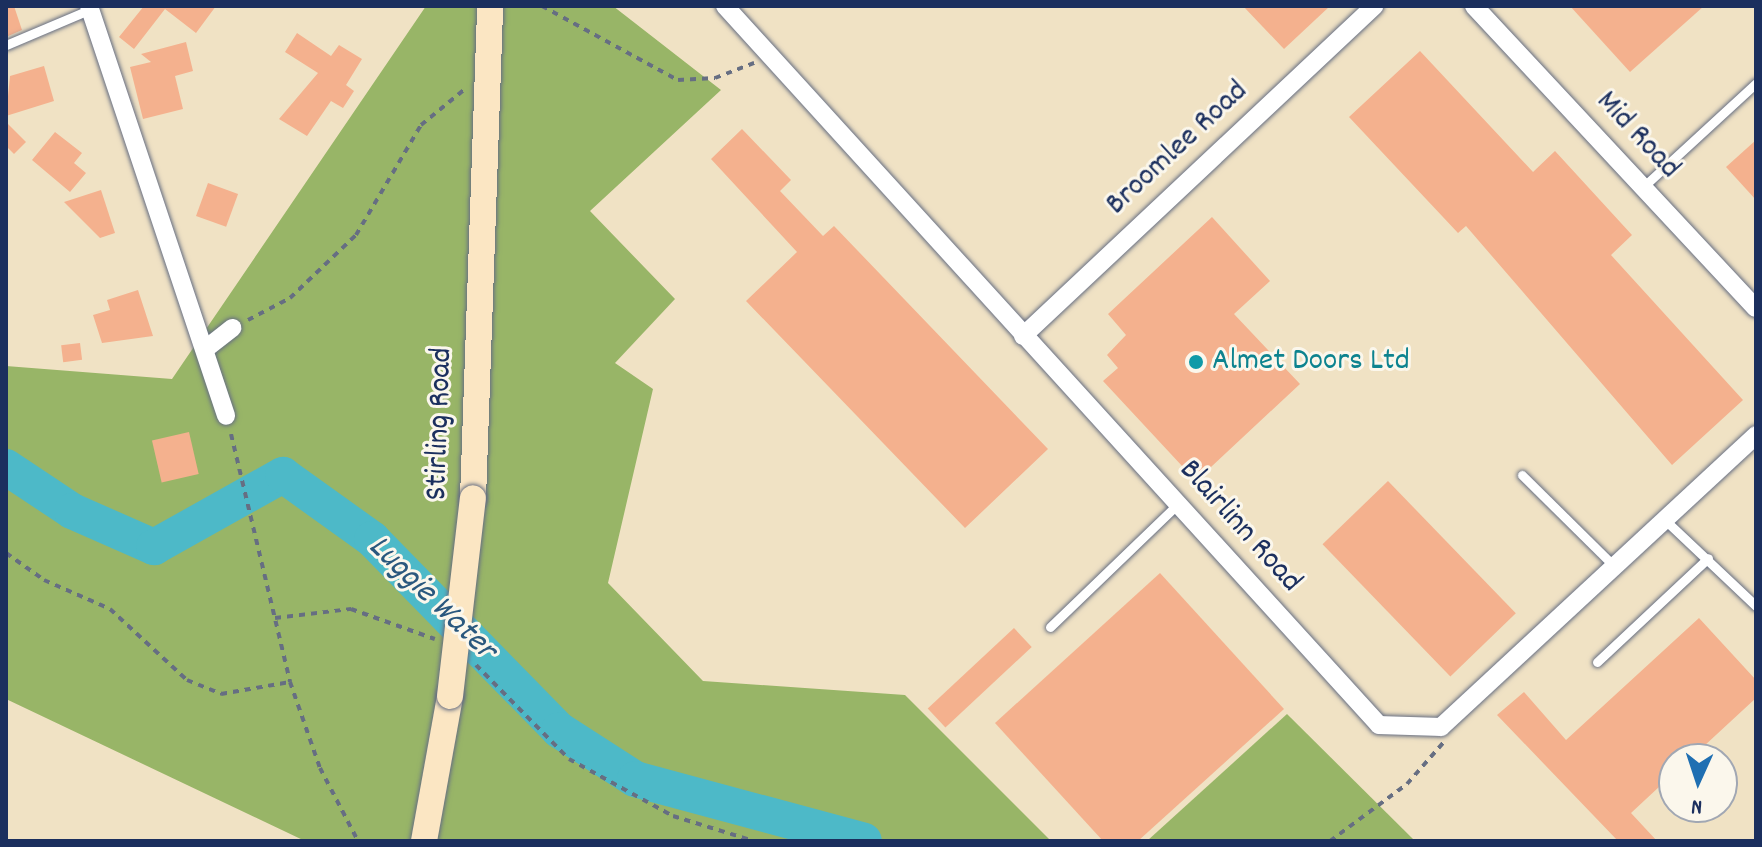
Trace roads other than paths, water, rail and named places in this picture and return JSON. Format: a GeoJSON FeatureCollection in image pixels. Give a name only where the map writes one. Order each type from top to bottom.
{"type":"FeatureCollection","features":[{"type":"Feature","properties":{"kind":"main road","name":"Stirling Road"},"geometry":{"type":"LineString","coordinates":[[424,841],[450,696],[473,498],[490,6]]}},
{"type":"Feature","properties":{"kind":"street","name":"Blairlinn Road"},"geometry":{"type":"LineString","coordinates":[[725,6],[1379,725],[1441,727],[1614,566]]}},
{"type":"Feature","properties":{"kind":"street","name":"Broomlee Road"},"geometry":{"type":"LineString","coordinates":[[1023,336],[1374,6]]}},
{"type":"Feature","properties":{"kind":"street","name":"Mid Road"},"geometry":{"type":"LineString","coordinates":[[1474,6],[1756,308]]}},
{"type":"Feature","properties":{"kind":"street"},"geometry":{"type":"LineString","coordinates":[[91,7],[208,347],[226,416]]}},
{"type":"Feature","properties":{"kind":"street"},"geometry":{"type":"LineString","coordinates":[[208,347],[232,328]]}},
{"type":"Feature","properties":{"kind":"street"},"geometry":{"type":"LineString","coordinates":[[1614,566],[1756,435]]}},
{"type":"Feature","properties":{"kind":"lane"},"geometry":{"type":"LineString","coordinates":[[6,45],[91,7]]}},
{"type":"Feature","properties":{"kind":"lane"},"geometry":{"type":"LineString","coordinates":[[1643,187],[1756,83]]}},
{"type":"Feature","properties":{"kind":"lane"},"geometry":{"type":"LineString","coordinates":[[1522,475],[1614,566]]}},
{"type":"Feature","properties":{"kind":"lane"},"geometry":{"type":"LineString","coordinates":[[1050,627],[1178,504]]}},
{"type":"Feature","properties":{"kind":"lane"},"geometry":{"type":"LineString","coordinates":[[1665,520],[1756,606]]}},
{"type":"Feature","properties":{"kind":"lane"},"geometry":{"type":"LineString","coordinates":[[1597,662],[1708,558]]}},
{"type":"Feature","properties":{"kind":"waterway","name":"Luggie Water"},"geometry":{"type":"LineString","coordinates":[[6,467],[72,511],[154,547],[283,475],[372,539],[559,730],[635,779],[864,841]]}},
{"type":"Feature","properties":{"kind":"place","name":"Almet Doors Ltd"},"geometry":{"type":"Point","coordinates":[1196,362]}}]}
